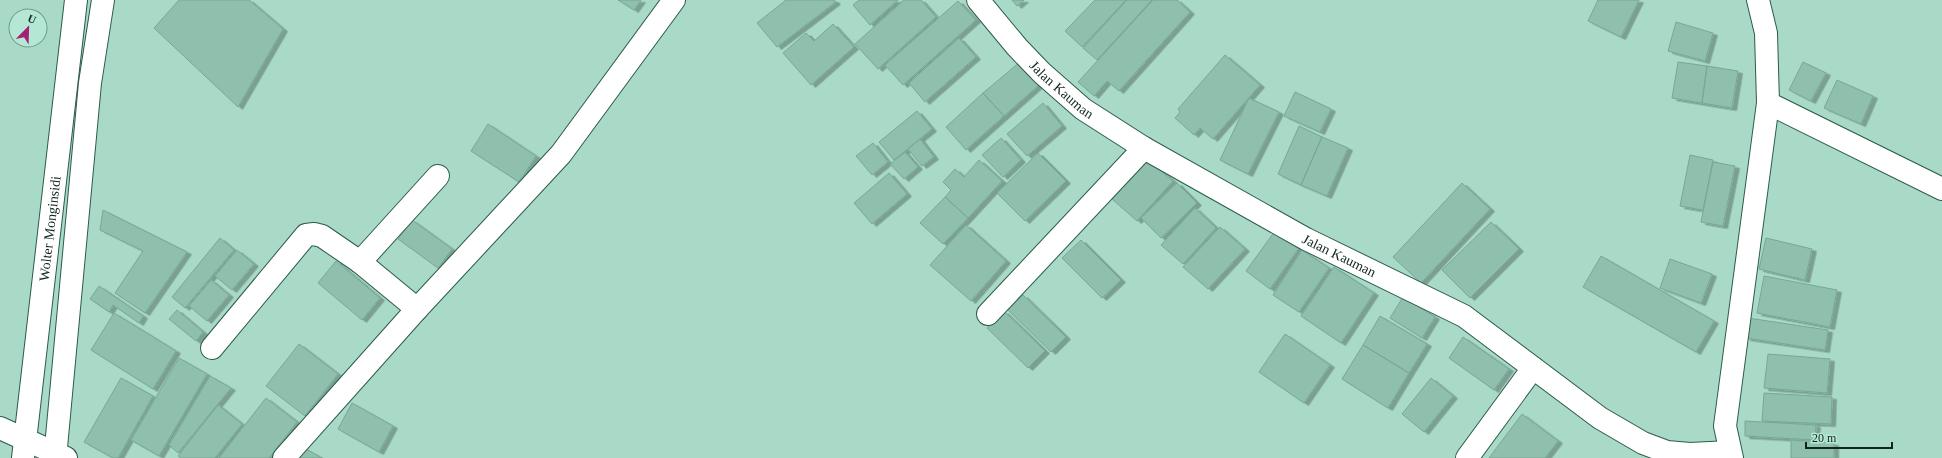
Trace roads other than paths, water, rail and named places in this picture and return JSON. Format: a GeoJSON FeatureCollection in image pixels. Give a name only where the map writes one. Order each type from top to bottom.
{"type":"FeatureCollection","features":[{"type":"Feature","properties":{"kind":"street","name":"Wolter Monginsidi"},"geometry":{"type":"LineString","coordinates":[[24,449],[76,0]]}},
{"type":"Feature","properties":{"kind":"street","name":"Wolter Monginsidi"},"geometry":{"type":"LineString","coordinates":[[59,456],[90,83],[103,0]]}},
{"type":"Feature","properties":{"kind":"street"},"geometry":{"type":"LineString","coordinates":[[284,458],[416,309],[561,154],[674,0]]}},
{"type":"Feature","properties":{"kind":"street","name":"Jalan Kauman"},"geometry":{"type":"LineString","coordinates":[[978,0],[1017,47],[1042,73],[1083,109],[1144,148],[1306,239],[1464,316],[1600,418],[1643,443],[1666,452],[1731,455]]}},
{"type":"Feature","properties":{"kind":"street"},"geometry":{"type":"LineString","coordinates":[[1731,455],[1725,426],[1768,103],[1766,33],[1758,0]]}},
{"type":"Feature","properties":{"kind":"street"},"geometry":{"type":"LineString","coordinates":[[1768,103],[1942,189]]}},
{"type":"Feature","properties":{"kind":"street"},"geometry":{"type":"LineString","coordinates":[[988,314],[1144,148]]}},
{"type":"Feature","properties":{"kind":"street"},"geometry":{"type":"LineString","coordinates":[[360,262],[438,176]]}},
{"type":"Feature","properties":{"kind":"street"},"geometry":{"type":"LineString","coordinates":[[212,348],[306,235],[314,234],[322,236],[360,262],[416,309]]}},
{"type":"Feature","properties":{"kind":"street"},"geometry":{"type":"LineString","coordinates":[[1467,458],[1533,368]]}},
{"type":"Feature","properties":{"kind":"street"},"geometry":{"type":"LineString","coordinates":[[0,428],[24,449],[59,456]]}}]}
